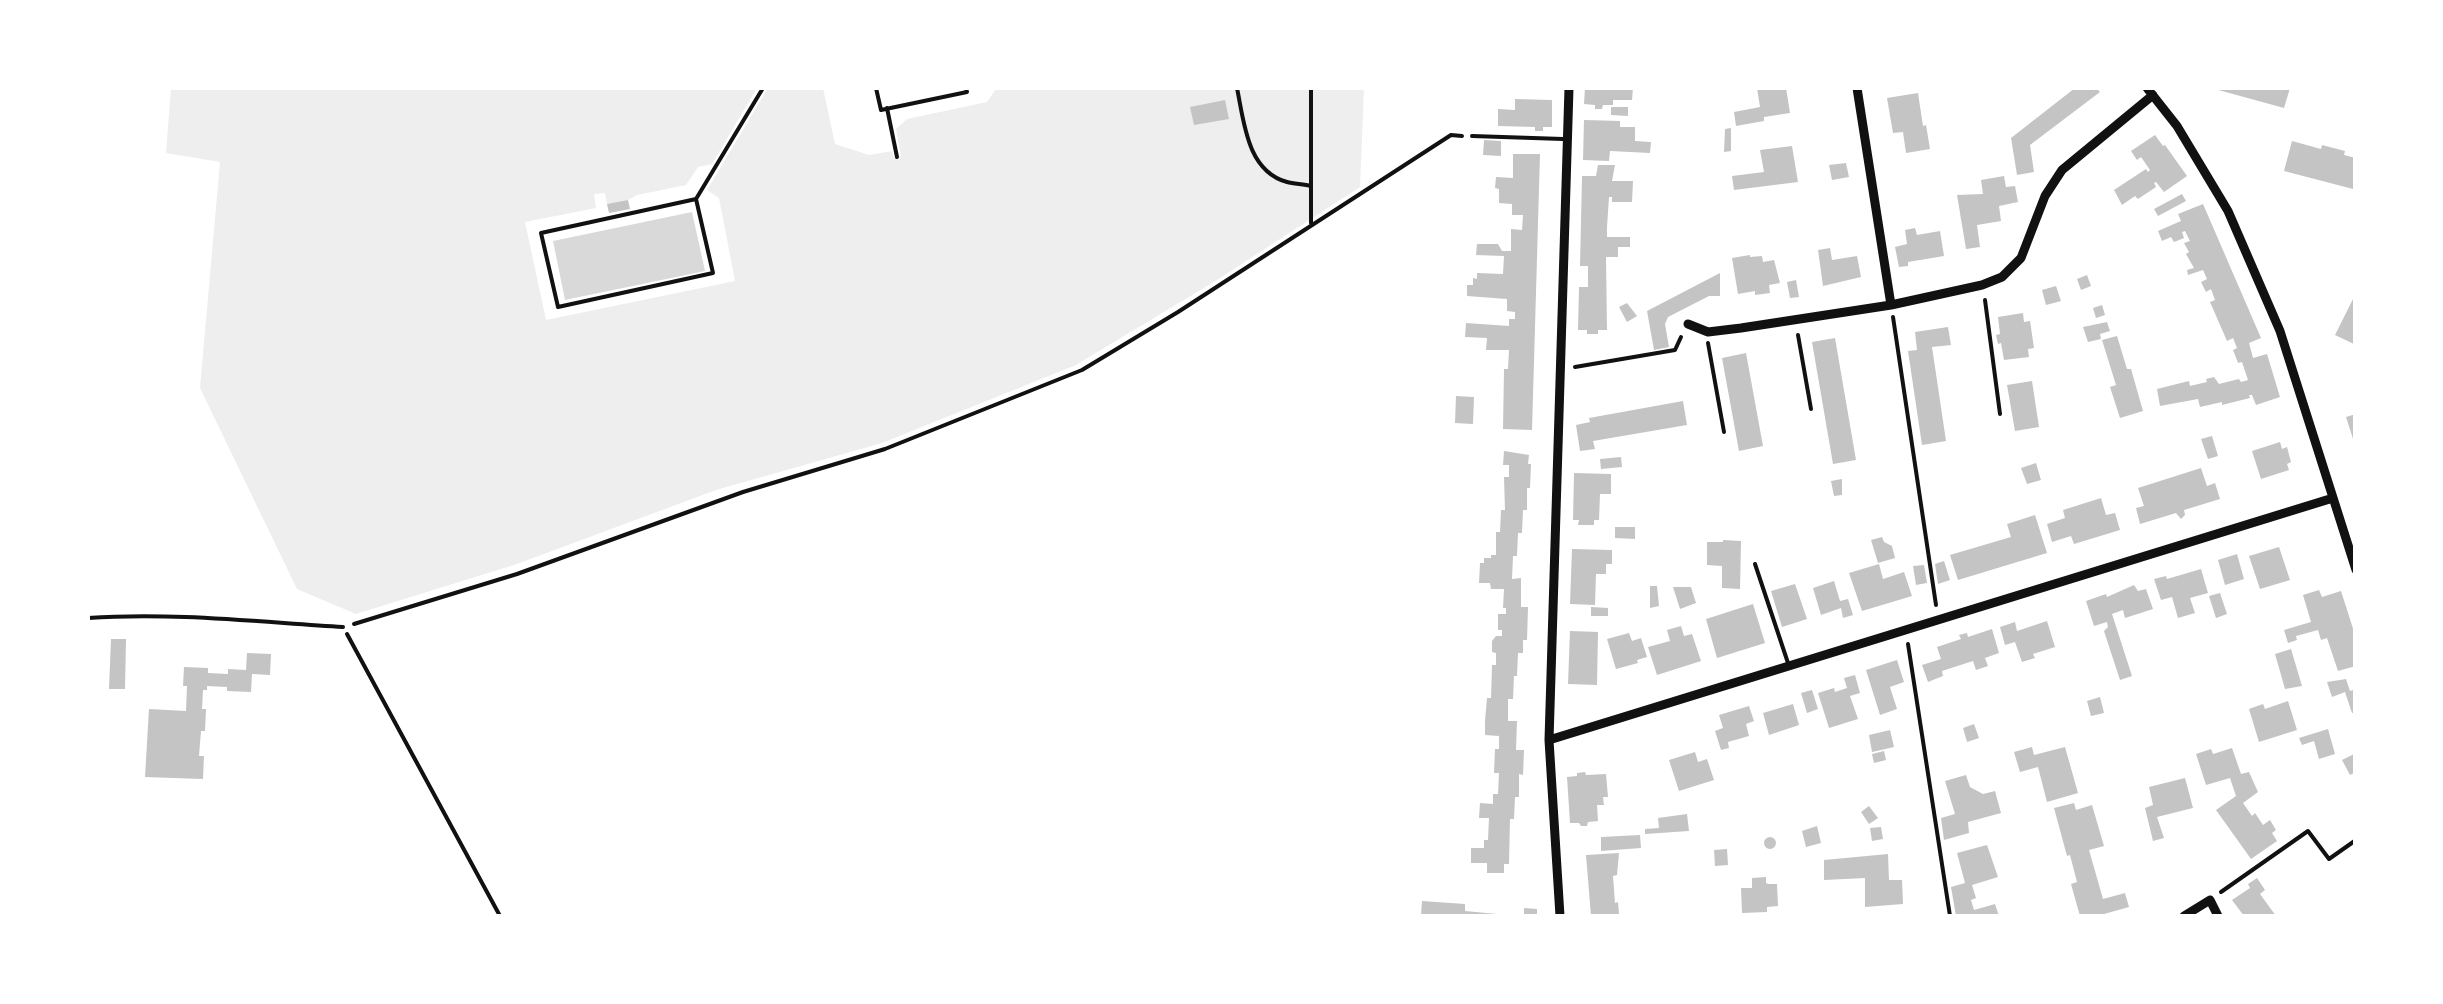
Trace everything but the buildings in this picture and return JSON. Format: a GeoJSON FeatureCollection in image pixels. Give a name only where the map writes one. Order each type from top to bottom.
{"type":"FeatureCollection","features":[{"type":"Feature","properties":{"kind":"street"},"geometry":{"type":"LineString","coordinates":[[1560,916],[1550,740],[1569,88]]}},
{"type":"Feature","properties":{"kind":"street"},"geometry":{"type":"LineString","coordinates":[[1857,88],[1891,305]]}},
{"type":"Feature","properties":{"kind":"street"},"geometry":{"type":"LineString","coordinates":[[1688,324],[1708,332],[1795,320],[1891,305],[2002,278],[2021,258],[2044,196],[2062,170],[2150,91],[2177,126],[2228,211],[2280,331],[2356,570]]}},
{"type":"Feature","properties":{"kind":"street"},"geometry":{"type":"LineString","coordinates":[[1550,740],[2332,498]]}},
{"type":"Feature","properties":{"kind":"street"},"geometry":{"type":"LineString","coordinates":[[2184,916],[2210,900],[2218,916]]}},
{"type":"Feature","properties":{"kind":"lane"},"geometry":{"type":"LineString","coordinates":[[1472,136],[1568,139]]}},
{"type":"Feature","properties":{"kind":"lane"},"geometry":{"type":"LineString","coordinates":[[1755,564],[1789,666]]}},
{"type":"Feature","properties":{"kind":"lane"},"geometry":{"type":"LineString","coordinates":[[88,618],[155,616],[343,627]]}},
{"type":"Feature","properties":{"kind":"path"},"geometry":{"type":"LineString","coordinates":[[696,199],[541,233],[558,307],[712,273],[696,199],[763,88]]}},
{"type":"Feature","properties":{"kind":"path"},"geometry":{"type":"LineString","coordinates":[[876,88],[880,110],[967,92],[966,88]]}},
{"type":"Feature","properties":{"kind":"path"},"geometry":{"type":"LineString","coordinates":[[1237,88],[1256,160],[1271,175],[1311,186]]}},
{"type":"Feature","properties":{"kind":"path"},"geometry":{"type":"LineString","coordinates":[[1311,224],[1312,88]]}},
{"type":"Feature","properties":{"kind":"path"},"geometry":{"type":"LineString","coordinates":[[888,108],[898,157]]}},
{"type":"Feature","properties":{"kind":"path"},"geometry":{"type":"LineString","coordinates":[[500,916],[343,627],[517,574],[743,492],[885,449],[1082,370],[1451,135],[1472,136]]}},
{"type":"Feature","properties":{"kind":"path"},"geometry":{"type":"LineString","coordinates":[[1982,285],[2000,414]]}},
{"type":"Feature","properties":{"kind":"path"},"geometry":{"type":"LineString","coordinates":[[1891,305],[1938,619]]}},
{"type":"Feature","properties":{"kind":"path"},"geometry":{"type":"LineString","coordinates":[[1795,320],[1811,409]]}},
{"type":"Feature","properties":{"kind":"path"},"geometry":{"type":"LineString","coordinates":[[1561,368],[1675,350],[1688,324]]}},
{"type":"Feature","properties":{"kind":"path"},"geometry":{"type":"LineString","coordinates":[[1708,332],[1724,432]]}},
{"type":"Feature","properties":{"kind":"path"},"geometry":{"type":"LineString","coordinates":[[1906,630],[1950,916]]}},
{"type":"Feature","properties":{"kind":"path"},"geometry":{"type":"LineString","coordinates":[[2210,900],[2308,830],[2329,860],[2356,840]]}},
{"type":"Feature","properties":{"kind":"shaded area"},"geometry":{"type":"Polygon","coordinates":[[[171,88],[757,88],[712,164],[698,167],[686,185],[607,204],[605,193],[594,194],[596,208],[525,222],[546,320],[735,281],[719,198],[707,190],[768,88],[823,88],[835,144],[869,155],[892,151],[894,158],[901,156],[896,129],[907,119],[987,102],[1001,88],[1364,88],[1360,187],[1076,365],[882,443],[716,490],[517,564],[356,614],[297,589],[200,388],[220,162],[166,153],[171,88]]]}},
{"type":"Feature","properties":{"kind":"shaded area"},"geometry":{"type":"Polygon","coordinates":[[[692,212],[705,271],[565,300],[553,241],[692,212]]]}}]}
